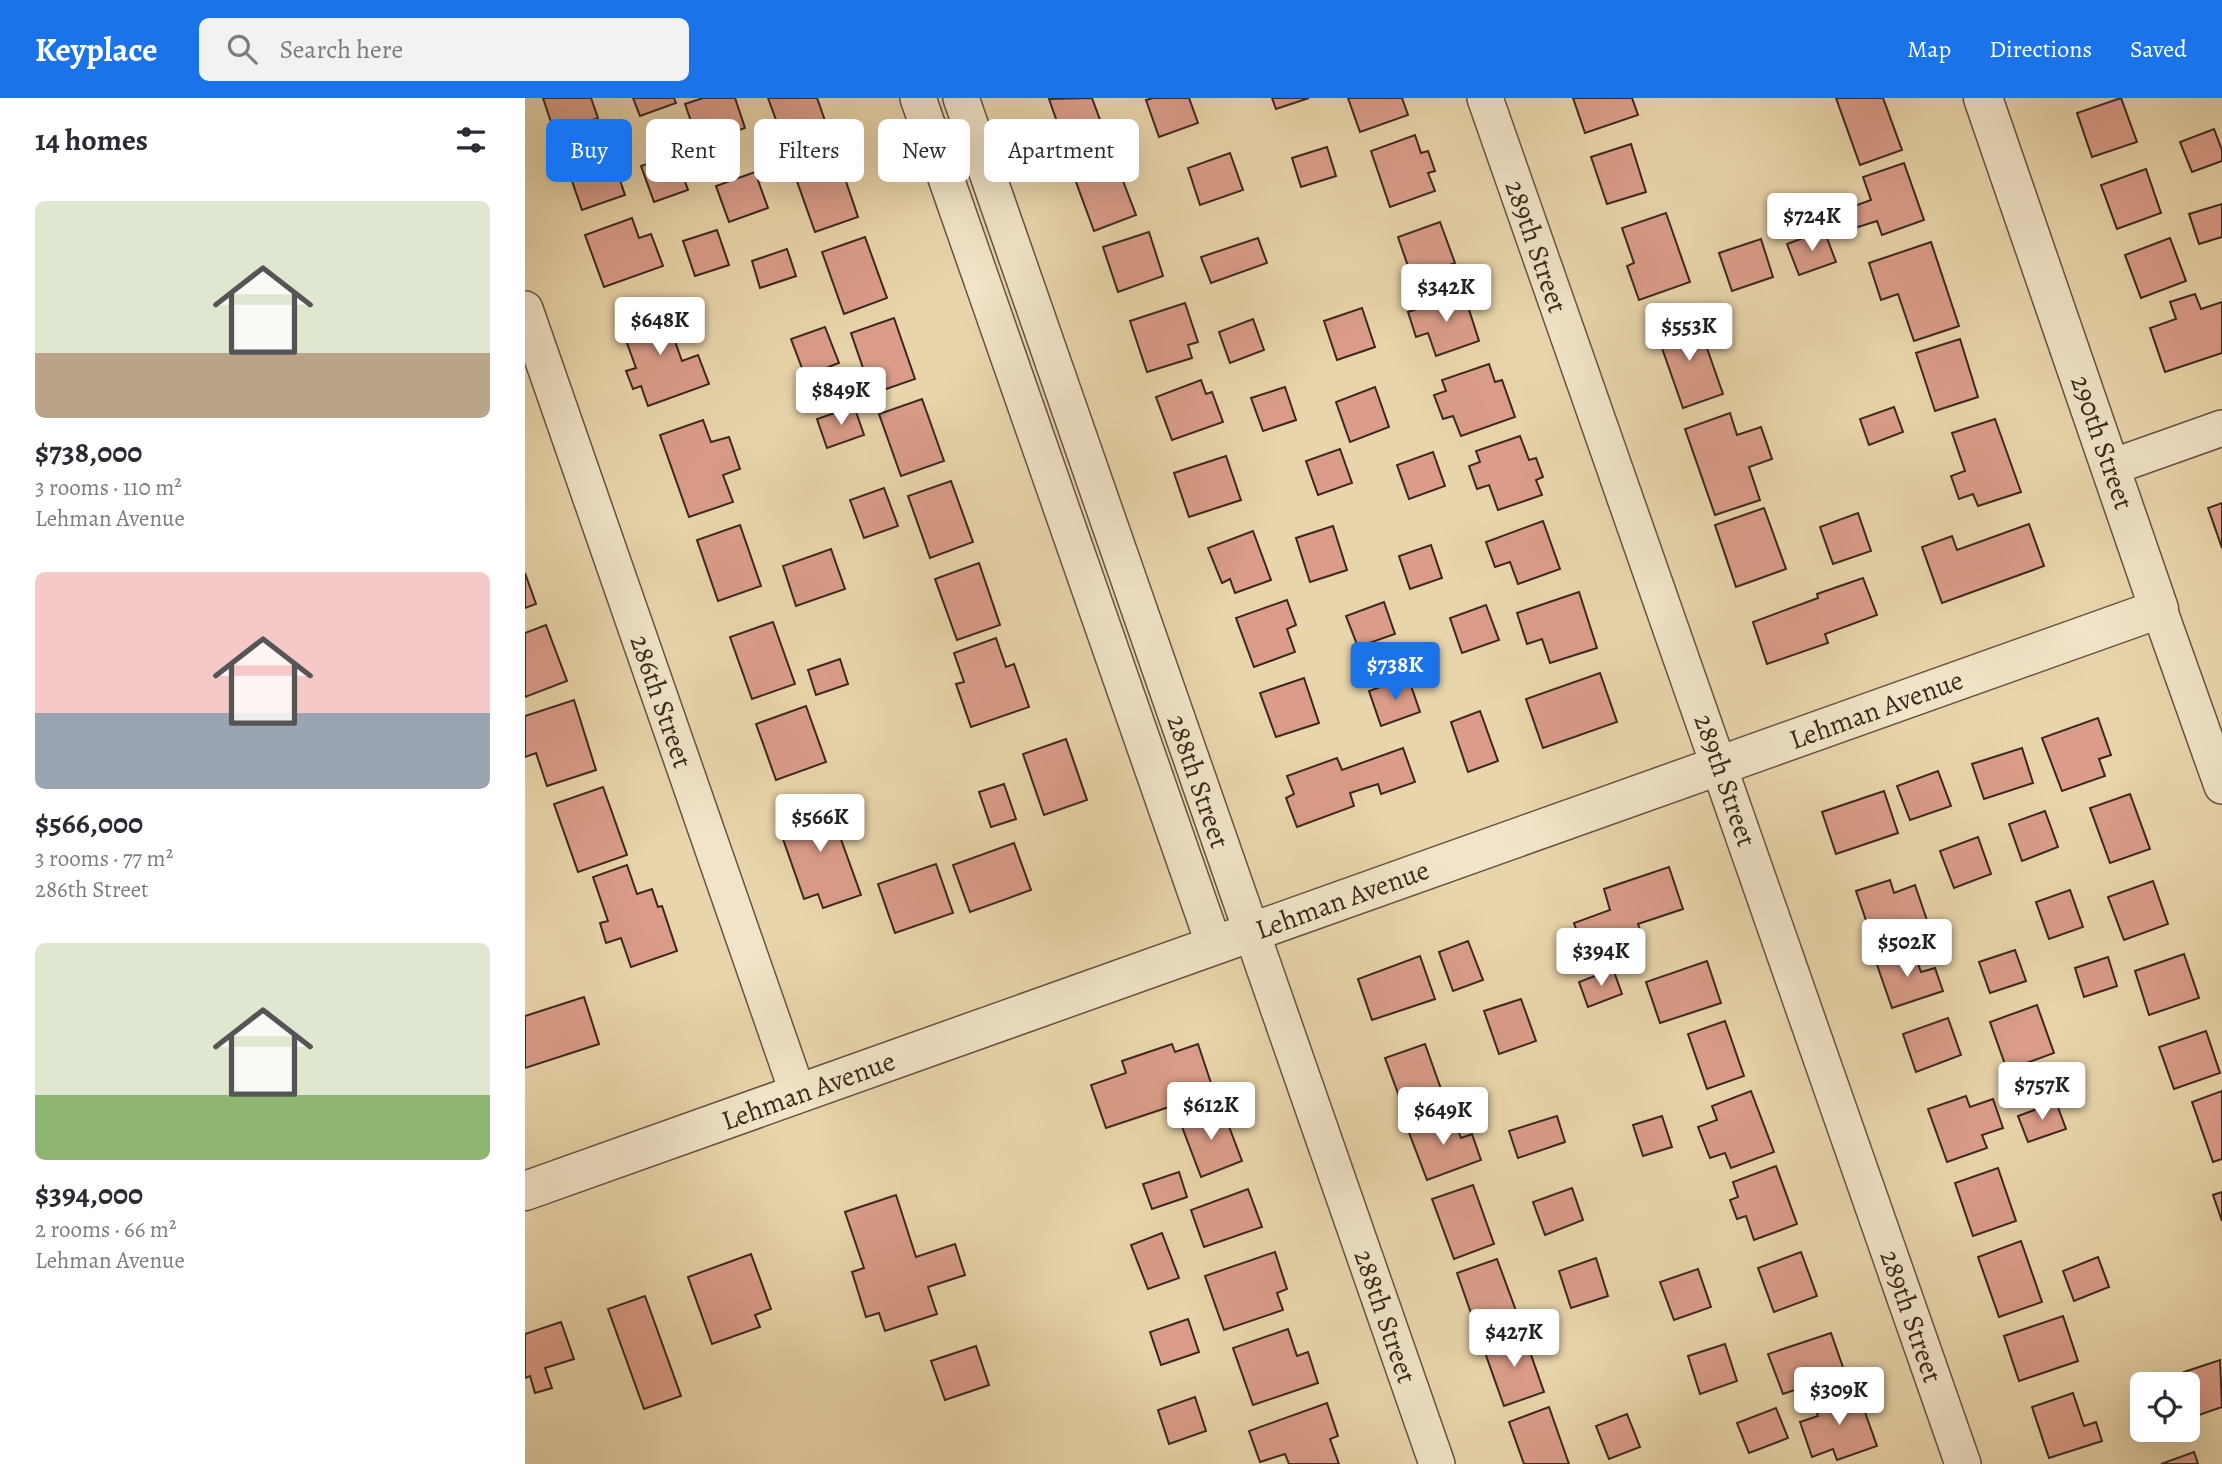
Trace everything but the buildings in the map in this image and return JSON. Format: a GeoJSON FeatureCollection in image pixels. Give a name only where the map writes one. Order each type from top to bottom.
{"type":"FeatureCollection","features":[{"type":"Feature","properties":{"kind":"street","name":"288th Street"},"geometry":{"type":"LineString","coordinates":[[918,98],[1214,945]]}},
{"type":"Feature","properties":{"kind":"street","name":"288th Street"},"geometry":{"type":"LineString","coordinates":[[961,98],[1437,1464]]}},
{"type":"Feature","properties":{"kind":"street","name":"289th Street"},"geometry":{"type":"LineString","coordinates":[[1485,98],[1721,765],[1963,1464]]}},
{"type":"Feature","properties":{"kind":"street","name":"290th Street"},"geometry":{"type":"LineString","coordinates":[[1983,98],[2222,786]]}},
{"type":"Feature","properties":{"kind":"street","name":"286th Street"},"geometry":{"type":"LineString","coordinates":[[525,309],[798,1094]]}},
{"type":"Feature","properties":{"kind":"street"},"geometry":{"type":"LineString","coordinates":[[2112,467],[2222,428]]}},
{"type":"Feature","properties":{"kind":"street","name":"Lehman Avenue"},"geometry":{"type":"LineString","coordinates":[[525,1191],[2159,609]]}}]}
